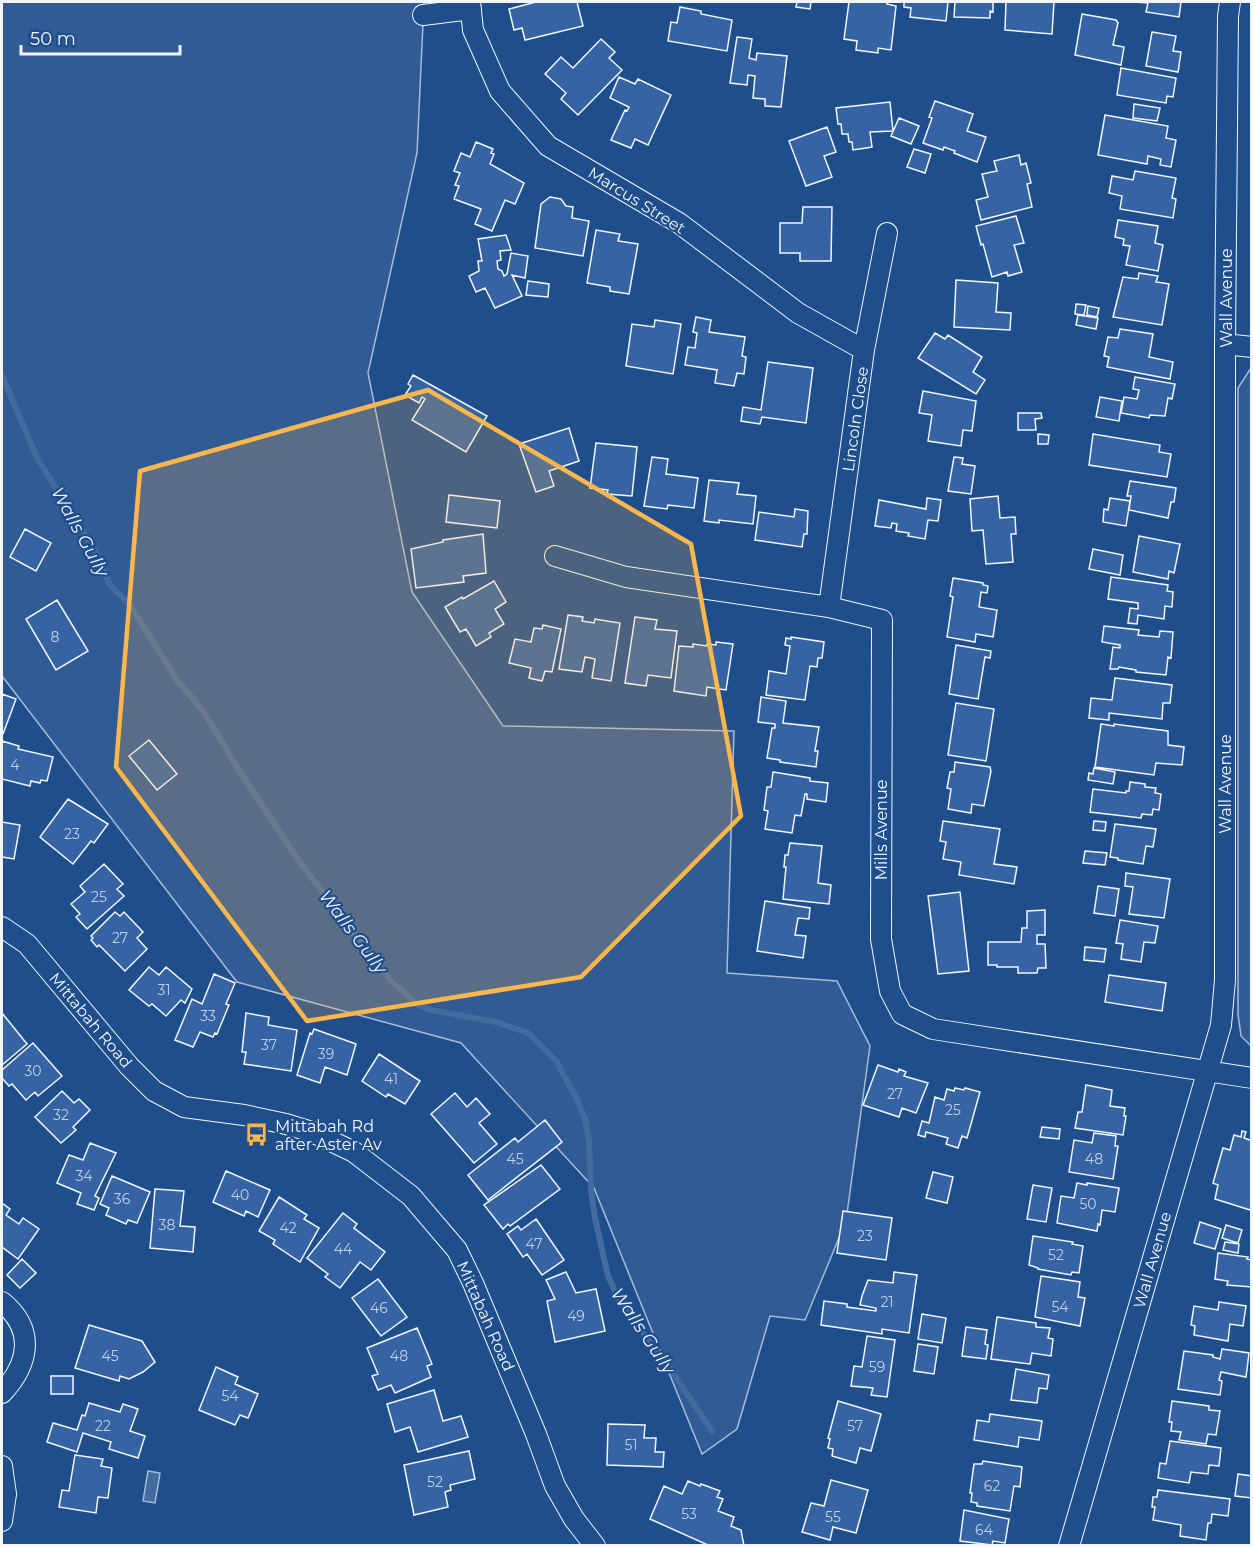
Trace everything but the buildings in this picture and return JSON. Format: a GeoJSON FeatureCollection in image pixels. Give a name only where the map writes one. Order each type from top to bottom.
{"type":"FeatureCollection","features":[{"type":"Feature","properties":{"kind":"street","name":"Wall Avenue"},"geometry":{"type":"LineString","coordinates":[[1069,1545],[1221,1025],[1225,980],[1225,344],[1230,2]]}},
{"type":"Feature","properties":{"kind":"street"},"geometry":{"type":"LineString","coordinates":[[423,15],[471,5]]}},
{"type":"Feature","properties":{"kind":"street","name":"Marcus Street"},"geometry":{"type":"LineString","coordinates":[[471,5],[473,30],[500,91],[548,146],[679,223],[798,313],[864,350]]}},
{"type":"Feature","properties":{"kind":"street","name":"Lincoln Close"},"geometry":{"type":"LineString","coordinates":[[829,607],[864,350],[887,233]]}},
{"type":"Feature","properties":{"kind":"street"},"geometry":{"type":"LineString","coordinates":[[1225,344],[1251,347]]}},
{"type":"Feature","properties":{"kind":"street","name":"Mills Avenue"},"geometry":{"type":"LineString","coordinates":[[555,556],[626,577],[829,607],[882,620],[881,939],[890,992],[902,1014],[933,1029],[1251,1078]]}},
{"type":"Feature","properties":{"kind":"street","name":"Mittabah Road"},"geometry":{"type":"LineString","coordinates":[[2,927],[27,944],[129,1066],[154,1091],[184,1107],[244,1115],[312,1132],[354,1152],[411,1196],[457,1250],[536,1434],[555,1486],[574,1519],[595,1545]]}},
{"type":"Feature","properties":{"kind":"street"},"geometry":{"type":"LineString","coordinates":[[2,1302],[12,1311],[22,1327],[26,1344],[16,1377],[2,1394]]}},
{"type":"Feature","properties":{"kind":"street"},"geometry":{"type":"LineString","coordinates":[[2,1466],[6,1494],[2,1521]]}},
{"type":"Feature","properties":{"kind":"highlighted area"},"geometry":{"type":"Polygon","coordinates":[[[428,390],[691,544],[741,816],[581,977],[307,1021],[116,767],[140,471],[428,390]]]}},
{"type":"Feature","properties":{"kind":"shaded area"},"geometry":{"type":"Polygon","coordinates":[[[2,2],[424,2],[417,153],[368,373],[412,592],[503,726],[734,731],[727,973],[837,981],[870,1046],[846,1221],[805,1320],[770,1316],[737,1429],[702,1454],[594,1188],[461,1043],[237,982],[2,676],[2,2]]]}},
{"type":"Feature","properties":{"kind":"shaded area"},"geometry":{"type":"Polygon","coordinates":[[[1251,368],[1251,1046],[1241,1036],[1238,1014],[1238,388],[1251,368]]]}},
{"type":"Feature","properties":{"kind":"shaded area"},"geometry":{"type":"Polygon","coordinates":[[[148,1471],[160,1473],[155,1503],[143,1501],[148,1471]]]}},
{"type":"Feature","properties":{"kind":"waterway","name":"Walls Gully"},"geometry":{"type":"LineString","coordinates":[[2,375],[37,458],[94,549],[110,585],[130,605],[177,680],[204,712],[296,857],[391,981],[418,1005],[430,1010],[496,1022],[528,1033],[556,1061],[585,1119],[589,1140],[591,1190],[595,1218],[608,1276],[620,1302],[671,1370],[712,1431]]}},
{"type":"Feature","properties":{"kind":"place","name":"Mittabah Rd after Aster Av"},"geometry":{"type":"Point","coordinates":[257,1135]}}]}
